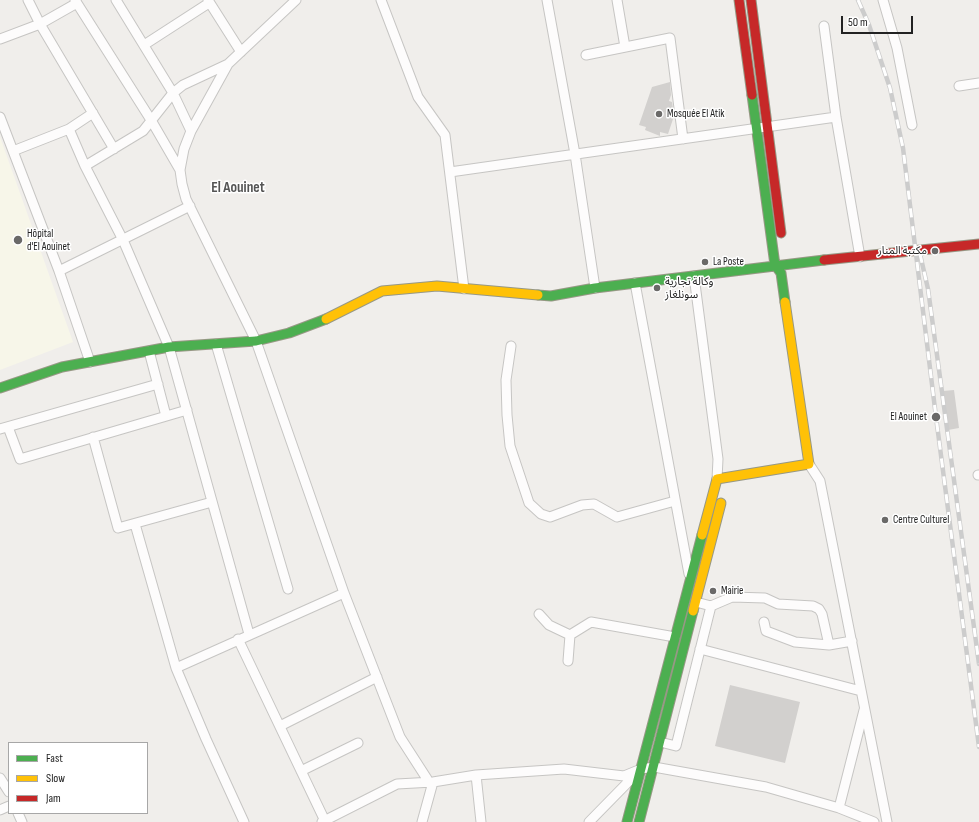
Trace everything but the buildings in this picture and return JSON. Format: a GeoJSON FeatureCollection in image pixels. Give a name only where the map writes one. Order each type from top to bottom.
{"type":"FeatureCollection","features":[{"type":"Feature","properties":{"kind":"main road"},"geometry":{"type":"LineString","coordinates":[[627,822],[716,479],[726,485],[809,464],[781,273],[781,261],[756,129],[739,0]]}},
{"type":"Feature","properties":{"kind":"main road"},"geometry":{"type":"LineString","coordinates":[[751,0],[782,241]]}},
{"type":"Feature","properties":{"kind":"main road"},"geometry":{"type":"LineString","coordinates":[[743,32],[756,31]]}},
{"type":"Feature","properties":{"kind":"main road"},"geometry":{"type":"LineString","coordinates":[[0,388],[62,367],[169,347],[256,340],[289,333],[324,320],[382,290],[437,286],[551,296],[595,288],[694,276],[781,261],[860,257],[979,244]]}},
{"type":"Feature","properties":{"kind":"main road"},"geometry":{"type":"LineString","coordinates":[[639,822],[726,485]]}},
{"type":"Feature","properties":{"kind":"street"},"geometry":{"type":"LineString","coordinates":[[28,0],[40,24],[114,149]]}},
{"type":"Feature","properties":{"kind":"street"},"geometry":{"type":"LineString","coordinates":[[116,0],[173,93],[192,131]]}},
{"type":"Feature","properties":{"kind":"street"},"geometry":{"type":"LineString","coordinates":[[85,166],[143,131],[173,93],[183,85],[228,64],[296,0]]}},
{"type":"Feature","properties":{"kind":"street"},"geometry":{"type":"LineString","coordinates":[[381,0],[418,97],[445,135],[464,288]]}},
{"type":"Feature","properties":{"kind":"street"},"geometry":{"type":"LineString","coordinates":[[546,0],[575,154],[595,288]]}},
{"type":"Feature","properties":{"kind":"street"},"geometry":{"type":"LineString","coordinates":[[618,0],[625,47]]}},
{"type":"Feature","properties":{"kind":"street"},"geometry":{"type":"LineString","coordinates":[[883,0],[897,48],[912,125]]}},
{"type":"Feature","properties":{"kind":"street"},"geometry":{"type":"LineString","coordinates":[[144,45],[208,1],[241,52]]}},
{"type":"Feature","properties":{"kind":"street"},"geometry":{"type":"LineString","coordinates":[[0,39],[40,24],[76,2],[151,120],[180,170]]}},
{"type":"Feature","properties":{"kind":"street"},"geometry":{"type":"LineString","coordinates":[[824,26],[836,116],[860,257]]}},
{"type":"Feature","properties":{"kind":"street"},"geometry":{"type":"LineString","coordinates":[[586,55],[670,38],[683,139]]}},
{"type":"Feature","properties":{"kind":"street"},"geometry":{"type":"LineString","coordinates":[[228,64],[184,149],[180,170],[182,184],[190,206],[256,340],[344,593],[400,737],[431,782],[422,822]]}},
{"type":"Feature","properties":{"kind":"street"},"geometry":{"type":"LineString","coordinates":[[959,86],[979,83]]}},
{"type":"Feature","properties":{"kind":"street"},"geometry":{"type":"LineString","coordinates":[[13,151],[68,129],[93,113]]}},
{"type":"Feature","properties":{"kind":"street"},"geometry":{"type":"LineString","coordinates":[[0,116],[59,271],[90,362]]}},
{"type":"Feature","properties":{"kind":"street"},"geometry":{"type":"LineString","coordinates":[[450,172],[768,128],[836,116]]}},
{"type":"Feature","properties":{"kind":"street"},"geometry":{"type":"LineString","coordinates":[[68,129],[85,166],[124,240],[169,347],[249,634]]}},
{"type":"Feature","properties":{"kind":"street"},"geometry":{"type":"LineString","coordinates":[[59,271],[190,206]]}},
{"type":"Feature","properties":{"kind":"street"},"geometry":{"type":"LineString","coordinates":[[694,276],[718,459],[716,479]]}},
{"type":"Feature","properties":{"kind":"street"},"geometry":{"type":"LineString","coordinates":[[635,283],[690,580]]}},
{"type":"Feature","properties":{"kind":"street"},"geometry":{"type":"LineString","coordinates":[[216,344],[288,589]]}},
{"type":"Feature","properties":{"kind":"street"},"geometry":{"type":"LineString","coordinates":[[511,346],[506,380],[510,446],[529,503],[541,514],[550,517],[582,505],[594,504],[617,517],[675,501]]}},
{"type":"Feature","properties":{"kind":"street"},"geometry":{"type":"LineString","coordinates":[[150,351],[166,416]]}},
{"type":"Feature","properties":{"kind":"street"},"geometry":{"type":"LineString","coordinates":[[158,384],[4,428],[20,459],[187,410]]}},
{"type":"Feature","properties":{"kind":"street"},"geometry":{"type":"LineString","coordinates":[[93,437],[118,528],[212,502]]}},
{"type":"Feature","properties":{"kind":"street"},"geometry":{"type":"LineString","coordinates":[[809,464],[820,480],[887,822]]}},
{"type":"Feature","properties":{"kind":"street"},"geometry":{"type":"LineString","coordinates":[[135,524],[176,668],[206,739],[244,822]]}},
{"type":"Feature","properties":{"kind":"street"},"geometry":{"type":"LineString","coordinates":[[176,668],[249,634],[344,593]]}},
{"type":"Feature","properties":{"kind":"street"},"geometry":{"type":"LineString","coordinates":[[696,602],[710,606],[732,597],[765,598],[778,604],[813,606],[819,608],[822,614],[829,645]]}},
{"type":"Feature","properties":{"kind":"street"},"geometry":{"type":"LineString","coordinates":[[660,742],[676,746],[710,606]]}},
{"type":"Feature","properties":{"kind":"street"},"geometry":{"type":"LineString","coordinates":[[539,614],[549,625],[570,636]]}},
{"type":"Feature","properties":{"kind":"street"},"geometry":{"type":"LineString","coordinates":[[570,636],[591,622],[675,637]]}},
{"type":"Feature","properties":{"kind":"street"},"geometry":{"type":"LineString","coordinates":[[764,622],[766,631],[795,642],[829,645],[852,641]]}},
{"type":"Feature","properties":{"kind":"street"},"geometry":{"type":"LineString","coordinates":[[568,661],[570,636]]}},
{"type":"Feature","properties":{"kind":"street"},"geometry":{"type":"LineString","coordinates":[[238,639],[301,771],[328,821],[397,784],[431,782],[476,775],[564,769],[624,776],[640,769],[654,767],[766,787],[839,808],[874,822]]}},
{"type":"Feature","properties":{"kind":"street"},"geometry":{"type":"LineString","coordinates":[[700,649],[861,691]]}},
{"type":"Feature","properties":{"kind":"street"},"geometry":{"type":"LineString","coordinates":[[280,726],[377,677]]}},
{"type":"Feature","properties":{"kind":"street"},"geometry":{"type":"LineString","coordinates":[[839,808],[865,707]]}},
{"type":"Feature","properties":{"kind":"street"},"geometry":{"type":"LineString","coordinates":[[301,771],[358,743]]}},
{"type":"Feature","properties":{"kind":"street"},"geometry":{"type":"LineString","coordinates":[[589,822],[640,769]]}},
{"type":"Feature","properties":{"kind":"street"},"geometry":{"type":"LineString","coordinates":[[476,775],[482,822]]}},
{"type":"Feature","properties":{"kind":"street"},"geometry":{"type":"LineString","coordinates":[[0,778],[8,790]]}},
{"type":"Feature","properties":{"kind":"shaded area","name":"Hôpital d'El Aouinet"},"geometry":{"type":"Polygon","coordinates":[[[0,137],[73,342],[0,370],[0,137]]]}},
{"type":"Feature","properties":{"kind":"railway"},"geometry":{"type":"LineString","coordinates":[[858,0],[869,25],[890,88],[903,148],[979,747]]}},
{"type":"Feature","properties":{"kind":"railway"},"geometry":{"type":"LineString","coordinates":[[920,254],[928,289],[979,664]]}},
{"type":"Feature","properties":{"kind":"traffic: fast"},"geometry":{"type":"LineString","coordinates":[[752,95],[775,265],[781,273],[785,302]]}},
{"type":"Feature","properties":{"kind":"traffic: fast"},"geometry":{"type":"LineString","coordinates":[[538,295],[551,296],[595,288],[824,260]]}},
{"type":"Feature","properties":{"kind":"traffic: fast"},"geometry":{"type":"LineString","coordinates":[[0,388],[62,367],[169,347],[256,341],[289,333],[326,319]]}},
{"type":"Feature","properties":{"kind":"traffic: fast"},"geometry":{"type":"LineString","coordinates":[[627,822],[702,535]]}},
{"type":"Feature","properties":{"kind":"traffic: fast"},"geometry":{"type":"LineString","coordinates":[[639,822],[693,611]]}},
{"type":"Feature","properties":{"kind":"traffic: slow"},"geometry":{"type":"LineString","coordinates":[[326,319],[382,291],[437,286],[538,295]]}},
{"type":"Feature","properties":{"kind":"traffic: slow"},"geometry":{"type":"LineString","coordinates":[[702,535],[717,479],[809,464],[785,302]]}},
{"type":"Feature","properties":{"kind":"traffic: slow"},"geometry":{"type":"LineString","coordinates":[[693,611],[721,503]]}},
{"type":"Feature","properties":{"kind":"traffic: jam"},"geometry":{"type":"LineString","coordinates":[[739,0],[752,95]]}},
{"type":"Feature","properties":{"kind":"traffic: jam"},"geometry":{"type":"LineString","coordinates":[[751,0],[781,233]]}},
{"type":"Feature","properties":{"kind":"traffic: jam"},"geometry":{"type":"LineString","coordinates":[[824,260],[979,244]]}},
{"type":"Feature","properties":{"kind":"place","name":"Mosquée El Atik"},"geometry":{"type":"Point","coordinates":[659,114]}},
{"type":"Feature","properties":{"kind":"place","name":"Hôpital d'El Aouinet"},"geometry":{"type":"Point","coordinates":[18,240]}},
{"type":"Feature","properties":{"kind":"place","name":"مكتبة المنار"},"geometry":{"type":"Point","coordinates":[935,251]}},
{"type":"Feature","properties":{"kind":"place","name":"La Poste"},"geometry":{"type":"Point","coordinates":[705,262]}},
{"type":"Feature","properties":{"kind":"place","name":"وكالة تجارية سونلغاز"},"geometry":{"type":"Point","coordinates":[657,288]}},
{"type":"Feature","properties":{"kind":"place","name":"El Aouinet"},"geometry":{"type":"Point","coordinates":[936,417]}},
{"type":"Feature","properties":{"kind":"place","name":"Centre Culturel"},"geometry":{"type":"Point","coordinates":[885,520]}},
{"type":"Feature","properties":{"kind":"place","name":"Mairie"},"geometry":{"type":"Point","coordinates":[713,591]}},
{"type":"Feature","properties":{"kind":"district","name":"El Aouinet"},"geometry":{"type":"Point","coordinates":[238,188]}}]}
